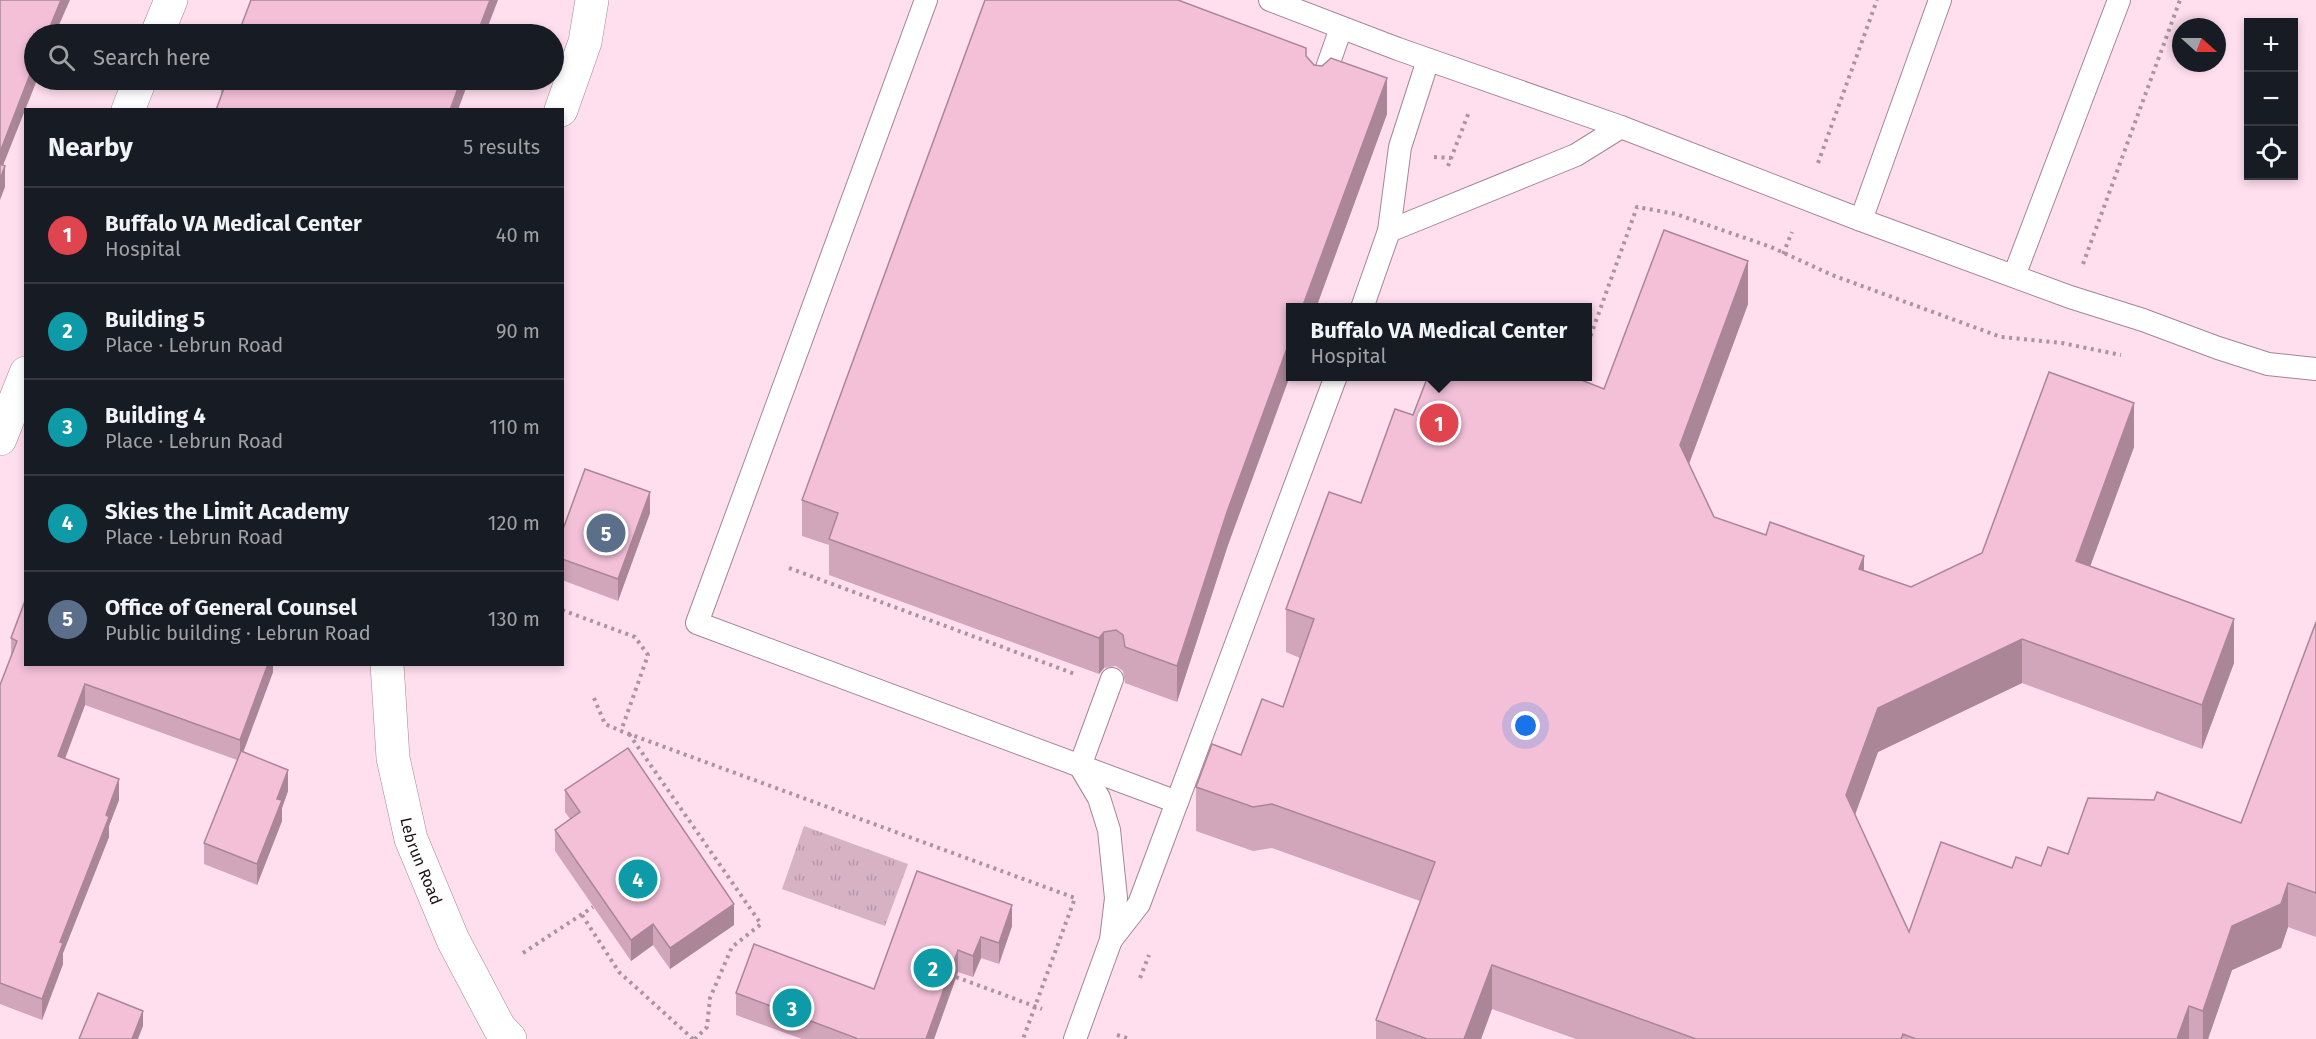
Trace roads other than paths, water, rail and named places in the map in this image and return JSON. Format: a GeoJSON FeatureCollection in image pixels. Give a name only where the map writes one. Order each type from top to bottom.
{"type":"FeatureCollection","features":[{"type":"Feature","properties":{"kind":"street"},"geometry":{"type":"LineString","coordinates":[[161,24],[171,0]]}},
{"type":"Feature","properties":{"kind":"street"},"geometry":{"type":"LineString","coordinates":[[562,108],[585,42],[592,0]]}},
{"type":"Feature","properties":{"kind":"street"},"geometry":{"type":"LineString","coordinates":[[129,108],[136,90]]}},
{"type":"Feature","properties":{"kind":"street"},"geometry":{"type":"LineString","coordinates":[[0,439],[24,378]]}},
{"type":"Feature","properties":{"kind":"street","name":"Lebrun Road"},"geometry":{"type":"LineString","coordinates":[[387,666],[393,758],[411,839],[453,940],[499,1027],[510,1039]]}},
{"type":"Feature","properties":{"kind":"lane"},"geometry":{"type":"LineString","coordinates":[[926,0],[697,623],[1177,802]]}},
{"type":"Feature","properties":{"kind":"lane"},"geometry":{"type":"LineString","coordinates":[[1270,0],[1428,60],[1621,127],[1861,220],[2070,297],[2268,364],[2316,369]]}},
{"type":"Feature","properties":{"kind":"lane"},"geometry":{"type":"LineString","coordinates":[[1861,220],[1940,0]]}},
{"type":"Feature","properties":{"kind":"lane"},"geometry":{"type":"LineString","coordinates":[[2014,276],[2119,0]]}},
{"type":"Feature","properties":{"kind":"lane"},"geometry":{"type":"LineString","coordinates":[[1319,89],[1341,28]]}},
{"type":"Feature","properties":{"kind":"lane"},"geometry":{"type":"LineString","coordinates":[[1364,303],[1389,231],[1400,147],[1428,60]]}},
{"type":"Feature","properties":{"kind":"lane"},"geometry":{"type":"LineString","coordinates":[[1389,231],[1576,155],[1621,127]]}},
{"type":"Feature","properties":{"kind":"lane"},"geometry":{"type":"LineString","coordinates":[[1111,940],[1139,904],[1334,381]]}},
{"type":"Feature","properties":{"kind":"lane"},"geometry":{"type":"LineString","coordinates":[[1080,766],[1112,679]]}},
{"type":"Feature","properties":{"kind":"lane"},"geometry":{"type":"LineString","coordinates":[[1075,1039],[1111,940],[1116,898],[1109,830],[1099,798],[1080,766]]}},
{"type":"Feature","properties":{"kind":"place","name":"Buffalo VA Medical Center"},"geometry":{"type":"Point","coordinates":[1439,423]}},
{"type":"Feature","properties":{"kind":"place","name":"Office of General Counsel"},"geometry":{"type":"Point","coordinates":[606,533]}},
{"type":"Feature","properties":{"kind":"place","name":"Skies the Limit Academy"},"geometry":{"type":"Point","coordinates":[638,879]}},
{"type":"Feature","properties":{"kind":"place","name":"Building 5"},"geometry":{"type":"Point","coordinates":[933,968]}},
{"type":"Feature","properties":{"kind":"place","name":"Building 4"},"geometry":{"type":"Point","coordinates":[792,1008]}}]}
